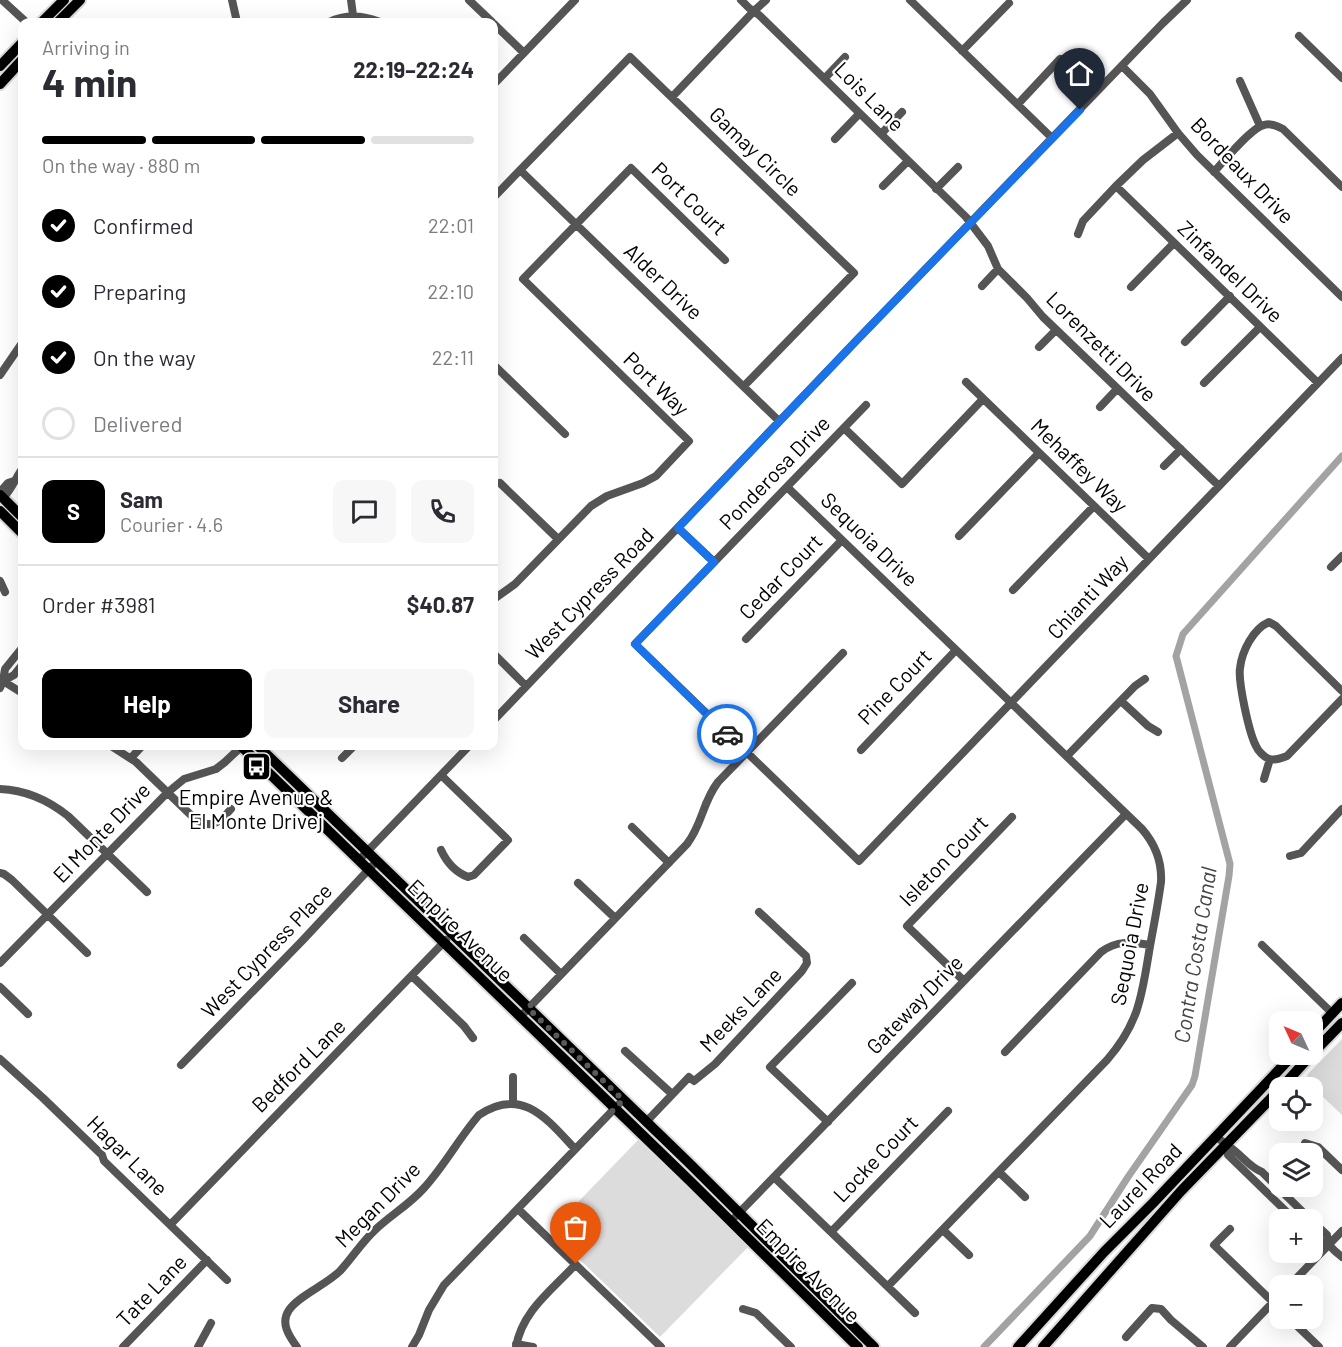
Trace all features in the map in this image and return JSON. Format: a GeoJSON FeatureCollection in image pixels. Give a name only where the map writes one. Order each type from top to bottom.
{"type":"FeatureCollection","features":[{"type":"Feature","properties":{"kind":"main road"},"geometry":{"type":"LineString","coordinates":[[46,18],[64,0]]}},
{"type":"Feature","properties":{"kind":"main road"},"geometry":{"type":"LineString","coordinates":[[62,18],[80,0]]}},
{"type":"Feature","properties":{"kind":"main road"},"geometry":{"type":"LineString","coordinates":[[0,66],[18,47]]}},
{"type":"Feature","properties":{"kind":"main road"},"geometry":{"type":"LineString","coordinates":[[0,84],[18,64]]}},
{"type":"Feature","properties":{"kind":"main road"},"geometry":{"type":"LineString","coordinates":[[1,496],[18,513]]}},
{"type":"Feature","properties":{"kind":"main road"},"geometry":{"type":"LineString","coordinates":[[0,510],[18,528]]}},
{"type":"Feature","properties":{"kind":"main road","name":"Empire Avenue"},"geometry":{"type":"LineString","coordinates":[[245,750],[858,1347]]}},
{"type":"Feature","properties":{"kind":"main road","name":"Empire Avenue"},"geometry":{"type":"LineString","coordinates":[[262,750],[740,1213],[874,1347]]}},
{"type":"Feature","properties":{"kind":"main road"},"geometry":{"type":"LineString","coordinates":[[1323,1024],[1342,1003]]}},
{"type":"Feature","properties":{"kind":"main road","name":"Laurel Road"},"geometry":{"type":"LineString","coordinates":[[1323,1043],[1342,1023]]}},
{"type":"Feature","properties":{"kind":"main road","name":"Laurel Road"},"geometry":{"type":"LineString","coordinates":[[1018,1347],[1104,1252],[1154,1203],[1284,1065]]}},
{"type":"Feature","properties":{"kind":"main road","name":"Laurel Road"},"geometry":{"type":"LineString","coordinates":[[1290,1077],[1302,1065]]}},
{"type":"Feature","properties":{"kind":"main road","name":"Laurel Road"},"geometry":{"type":"LineString","coordinates":[[1043,1347],[1180,1191],[1269,1100]]}},
{"type":"Feature","properties":{"kind":"street"},"geometry":{"type":"LineString","coordinates":[[2,0],[22,18]]}},
{"type":"Feature","properties":{"kind":"street"},"geometry":{"type":"LineString","coordinates":[[232,0],[236,18]]}},
{"type":"Feature","properties":{"kind":"street"},"geometry":{"type":"LineString","coordinates":[[351,0],[353,15]]}},
{"type":"Feature","properties":{"kind":"street"},"geometry":{"type":"LineString","coordinates":[[469,0],[488,18]]}},
{"type":"Feature","properties":{"kind":"street"},"geometry":{"type":"LineString","coordinates":[[498,80],[575,0]]}},
{"type":"Feature","properties":{"kind":"street","name":"Lois Lane"},"geometry":{"type":"LineString","coordinates":[[741,0],[825,78],[971,223]]}},
{"type":"Feature","properties":{"kind":"street"},"geometry":{"type":"LineString","coordinates":[[672,97],[766,0]]}},
{"type":"Feature","properties":{"kind":"street"},"geometry":{"type":"LineString","coordinates":[[910,0],[1052,138]]}},
{"type":"Feature","properties":{"kind":"street","name":"West Cypress Road"},"geometry":{"type":"LineString","coordinates":[[498,716],[779,421],[1187,0]]}},
{"type":"Feature","properties":{"kind":"street"},"geometry":{"type":"LineString","coordinates":[[962,51],[1009,3]]}},
{"type":"Feature","properties":{"kind":"street"},"geometry":{"type":"LineString","coordinates":[[342,18],[353,15],[368,18]]}},
{"type":"Feature","properties":{"kind":"street"},"geometry":{"type":"LineString","coordinates":[[498,28],[524,53]]}},
{"type":"Feature","properties":{"kind":"street"},"geometry":{"type":"LineString","coordinates":[[1299,36],[1341,76]]}},
{"type":"Feature","properties":{"kind":"street","name":"Gamay Circle"},"geometry":{"type":"LineString","coordinates":[[520,170],[630,57],[672,97],[854,273],[744,386]]}},
{"type":"Feature","properties":{"kind":"street"},"geometry":{"type":"LineString","coordinates":[[825,78],[845,57]]}},
{"type":"Feature","properties":{"kind":"street"},"geometry":{"type":"LineString","coordinates":[[1018,104],[1060,59]]}},
{"type":"Feature","properties":{"kind":"street","name":"Bordeaux Drive"},"geometry":{"type":"LineString","coordinates":[[1122,66],[1150,94],[1190,147],[1342,297]]}},
{"type":"Feature","properties":{"kind":"street"},"geometry":{"type":"LineString","coordinates":[[1240,81],[1260,126]]}},
{"type":"Feature","properties":{"kind":"street"},"geometry":{"type":"LineString","coordinates":[[881,134],[902,111]]}},
{"type":"Feature","properties":{"kind":"street"},"geometry":{"type":"LineString","coordinates":[[835,139],[859,114]]}},
{"type":"Feature","properties":{"kind":"street"},"geometry":{"type":"LineString","coordinates":[[1214,172],[1255,129],[1271,124],[1283,129],[1342,187]]}},
{"type":"Feature","properties":{"kind":"street"},"geometry":{"type":"LineString","coordinates":[[1078,234],[1083,221],[1116,186],[1143,160],[1178,133]]}},
{"type":"Feature","properties":{"kind":"street"},"geometry":{"type":"LineString","coordinates":[[883,186],[908,161]]}},
{"type":"Feature","properties":{"kind":"street"},"geometry":{"type":"LineString","coordinates":[[936,189],[958,166]]}},
{"type":"Feature","properties":{"kind":"street","name":"Port Court"},"geometry":{"type":"LineString","coordinates":[[577,224],[631,168],[725,260]]}},
{"type":"Feature","properties":{"kind":"street"},"geometry":{"type":"LineString","coordinates":[[498,193],[520,170]]}},
{"type":"Feature","properties":{"kind":"street","name":"Alder Drive"},"geometry":{"type":"LineString","coordinates":[[520,170],[779,421]]}},
{"type":"Feature","properties":{"kind":"street","name":"Zinfandel Drive"},"geometry":{"type":"LineString","coordinates":[[1116,186],[1318,383]]}},
{"type":"Feature","properties":{"kind":"street","name":"Lorenzetti Drive"},"geometry":{"type":"LineString","coordinates":[[971,223],[988,246],[999,269],[1043,317],[1219,486]]}},
{"type":"Feature","properties":{"kind":"street","name":"Port Way"},"geometry":{"type":"LineString","coordinates":[[498,596],[515,584],[591,506],[607,496],[656,476],[689,441],[523,279],[577,224]]}},
{"type":"Feature","properties":{"kind":"street"},"geometry":{"type":"LineString","coordinates":[[1131,287],[1174,243]]}},
{"type":"Feature","properties":{"kind":"street"},"geometry":{"type":"LineString","coordinates":[[982,286],[999,269]]}},
{"type":"Feature","properties":{"kind":"street"},"geometry":{"type":"LineString","coordinates":[[1185,342],[1230,296]]}},
{"type":"Feature","properties":{"kind":"street"},"geometry":{"type":"LineString","coordinates":[[1204,383],[1260,327]]}},
{"type":"Feature","properties":{"kind":"street"},"geometry":{"type":"LineString","coordinates":[[1039,347],[1056,330]]}},
{"type":"Feature","properties":{"kind":"street"},"geometry":{"type":"LineString","coordinates":[[0,375],[18,349]]}},
{"type":"Feature","properties":{"kind":"street","name":"Chianti Way"},"geometry":{"type":"LineString","coordinates":[[747,753],[859,861],[1342,358]]}},
{"type":"Feature","properties":{"kind":"street"},"geometry":{"type":"LineString","coordinates":[[498,369],[565,434]]}},
{"type":"Feature","properties":{"kind":"street","name":"Mehaffey Way"},"geometry":{"type":"LineString","coordinates":[[966,382],[1149,559]]}},
{"type":"Feature","properties":{"kind":"street"},"geometry":{"type":"LineString","coordinates":[[1100,407],[1117,389]]}},
{"type":"Feature","properties":{"kind":"street"},"geometry":{"type":"LineString","coordinates":[[844,428],[902,484],[983,399]]}},
{"type":"Feature","properties":{"kind":"street","name":"Ponderosa Drive"},"geometry":{"type":"LineString","coordinates":[[747,753],[635,644],[866,405]]}},
{"type":"Feature","properties":{"kind":"street"},"geometry":{"type":"LineString","coordinates":[[1164,466],[1181,449]]}},
{"type":"Feature","properties":{"kind":"street"},"geometry":{"type":"LineString","coordinates":[[959,536],[1039,453]]}},
{"type":"Feature","properties":{"kind":"street"},"geometry":{"type":"LineString","coordinates":[[1,496],[12,488],[18,475]]}},
{"type":"Feature","properties":{"kind":"street"},"geometry":{"type":"LineString","coordinates":[[500,483],[558,539]]}},
{"type":"Feature","properties":{"kind":"street","name":"Sequoia Drive"},"geometry":{"type":"LineString","coordinates":[[787,487],[1126,813],[1148,836],[1161,866],[1161,882],[1140,1003],[1123,1040],[1107,1060],[888,1286]]}},
{"type":"Feature","properties":{"kind":"street"},"geometry":{"type":"LineString","coordinates":[[1013,590],[1094,506]]}},
{"type":"Feature","properties":{"kind":"street"},"geometry":{"type":"LineString","coordinates":[[678,528],[714,562]]}},
{"type":"Feature","properties":{"kind":"street","name":"Cedar Court"},"geometry":{"type":"LineString","coordinates":[[746,639],[842,540]]}},
{"type":"Feature","properties":{"kind":"street"},"geometry":{"type":"LineString","coordinates":[[1331,567],[1342,556]]}},
{"type":"Feature","properties":{"kind":"street"},"geometry":{"type":"LineString","coordinates":[[0,581],[5,592]]}},
{"type":"Feature","properties":{"kind":"street"},"geometry":{"type":"LineString","coordinates":[[1342,691],[1276,626],[1269,622],[1260,628],[1248,642],[1239,668],[1240,685],[1253,739],[1257,748],[1270,759],[1287,756],[1342,699]]}},
{"type":"Feature","properties":{"kind":"street","name":"Pine Court"},"geometry":{"type":"LineString","coordinates":[[861,750],[956,650]]}},
{"type":"Feature","properties":{"kind":"street"},"geometry":{"type":"LineString","coordinates":[[1,683],[5,669],[18,653]]}},
{"type":"Feature","properties":{"kind":"street"},"geometry":{"type":"LineString","coordinates":[[520,1017],[687,844],[697,830],[712,791],[843,653]]}},
{"type":"Feature","properties":{"kind":"street"},"geometry":{"type":"LineString","coordinates":[[498,658],[526,686]]}},
{"type":"Feature","properties":{"kind":"street"},"geometry":{"type":"LineString","coordinates":[[1,683],[18,670]]}},
{"type":"Feature","properties":{"kind":"street"},"geometry":{"type":"LineString","coordinates":[[1067,756],[1135,686],[1145,679]]}},
{"type":"Feature","properties":{"kind":"street"},"geometry":{"type":"LineString","coordinates":[[1,683],[18,691]]}},
{"type":"Feature","properties":{"kind":"street"},"geometry":{"type":"LineString","coordinates":[[1121,701],[1148,726],[1158,732]]}},
{"type":"Feature","properties":{"kind":"street"},"geometry":{"type":"LineString","coordinates":[[118,750],[131,758],[166,793],[201,823],[214,824],[231,809]]}},
{"type":"Feature","properties":{"kind":"street"},"geometry":{"type":"LineString","coordinates":[[131,758],[138,750]]}},
{"type":"Feature","properties":{"kind":"street","name":"El Monte Drive"},"geometry":{"type":"LineString","coordinates":[[0,963],[166,793],[184,780],[216,769],[237,750]]}},
{"type":"Feature","properties":{"kind":"street"},"geometry":{"type":"LineString","coordinates":[[342,758],[350,750]]}},
{"type":"Feature","properties":{"kind":"street"},"geometry":{"type":"LineString","coordinates":[[359,860],[465,750]]}},
{"type":"Feature","properties":{"kind":"street"},"geometry":{"type":"LineString","coordinates":[[1264,778],[1270,759]]}},
{"type":"Feature","properties":{"kind":"street"},"geometry":{"type":"LineString","coordinates":[[441,775],[508,840],[474,875],[468,878],[459,874],[446,861],[441,850]]}},
{"type":"Feature","properties":{"kind":"street"},"geometry":{"type":"LineString","coordinates":[[0,789],[11,789],[56,806],[147,892]]}},
{"type":"Feature","properties":{"kind":"street"},"geometry":{"type":"LineString","coordinates":[[1290,856],[1301,853],[1342,809]]}},
{"type":"Feature","properties":{"kind":"street","name":"Gateway Drive"},"geometry":{"type":"LineString","coordinates":[[731,1222],[1126,813]]}},
{"type":"Feature","properties":{"kind":"street","name":"Isleton Court"},"geometry":{"type":"LineString","coordinates":[[964,981],[907,926],[1012,817]]}},
{"type":"Feature","properties":{"kind":"street"},"geometry":{"type":"LineString","coordinates":[[632,827],[669,863]]}},
{"type":"Feature","properties":{"kind":"street","name":"West Cypress Place"},"geometry":{"type":"LineString","coordinates":[[181,1065],[377,860]]}},
{"type":"Feature","properties":{"kind":"street"},"geometry":{"type":"LineString","coordinates":[[0,873],[12,880],[87,953]]}},
{"type":"Feature","properties":{"kind":"street"},"geometry":{"type":"LineString","coordinates":[[578,883],[615,918]]}},
{"type":"Feature","properties":{"kind":"street","name":"Meeks Lane"},"geometry":{"type":"LineString","coordinates":[[646,1122],[689,1077],[694,1081],[715,1064],[807,963],[806,956],[759,912]]}},
{"type":"Feature","properties":{"kind":"street","name":"Bedford Lane"},"geometry":{"type":"LineString","coordinates":[[171,1224],[453,934]]}},
{"type":"Feature","properties":{"kind":"street"},"geometry":{"type":"LineString","coordinates":[[524,938],[561,974]]}},
{"type":"Feature","properties":{"kind":"street"},"geometry":{"type":"LineString","coordinates":[[1005,1052],[1101,952],[1116,943],[1150,945]]}},
{"type":"Feature","properties":{"kind":"street"},"geometry":{"type":"LineString","coordinates":[[1262,945],[1333,1014]]}},
{"type":"Feature","properties":{"kind":"street"},"geometry":{"type":"LineString","coordinates":[[412,976],[464,1026],[473,1038]]}},
{"type":"Feature","properties":{"kind":"street"},"geometry":{"type":"LineString","coordinates":[[828,1122],[770,1067],[852,983]]}},
{"type":"Feature","properties":{"kind":"street"},"geometry":{"type":"LineString","coordinates":[[0,987],[28,1014]]}},
{"type":"Feature","properties":{"kind":"street"},"geometry":{"type":"LineString","coordinates":[[625,1051],[672,1094]]}},
{"type":"Feature","properties":{"kind":"street","name":"Hagar Lane"},"geometry":{"type":"LineString","coordinates":[[0,1059],[102,1155],[104,1161],[227,1280]]}},
{"type":"Feature","properties":{"kind":"street"},"geometry":{"type":"LineString","coordinates":[[513,1077],[513,1103],[530,1108],[540,1115],[575,1149]]}},
{"type":"Feature","properties":{"kind":"street"},"geometry":{"type":"LineString","coordinates":[[412,1347],[429,1310],[444,1286],[623,1100]]}},
{"type":"Feature","properties":{"kind":"street","name":"Megan Drive"},"geometry":{"type":"LineString","coordinates":[[297,1347],[285,1323],[289,1309],[330,1280],[374,1231],[423,1190],[480,1115],[488,1109],[513,1103]]}},
{"type":"Feature","properties":{"kind":"street","name":"Locke Court"},"geometry":{"type":"LineString","coordinates":[[831,1232],[948,1111]]}},
{"type":"Feature","properties":{"kind":"street"},"geometry":{"type":"LineString","coordinates":[[1216,1136],[1253,1168],[1262,1172],[1301,1209]]}},
{"type":"Feature","properties":{"kind":"street"},"geometry":{"type":"LineString","coordinates":[[1226,1145],[1228,1155],[1284,1209]]}},
{"type":"Feature","properties":{"kind":"street"},"geometry":{"type":"LineString","coordinates":[[1323,1152],[1342,1170]]}},
{"type":"Feature","properties":{"kind":"street"},"geometry":{"type":"LineString","coordinates":[[999,1172],[1025,1197]]}},
{"type":"Feature","properties":{"kind":"street"},"geometry":{"type":"LineString","coordinates":[[774,1178],[915,1313]]}},
{"type":"Feature","properties":{"kind":"street"},"geometry":{"type":"LineString","coordinates":[[518,1209],[661,1347]]}},
{"type":"Feature","properties":{"kind":"street"},"geometry":{"type":"LineString","coordinates":[[1230,1229],[1214,1245],[1269,1299]]}},
{"type":"Feature","properties":{"kind":"street"},"geometry":{"type":"LineString","coordinates":[[943,1230],[969,1255]]}},
{"type":"Feature","properties":{"kind":"street"},"geometry":{"type":"LineString","coordinates":[[1299,1275],[1342,1231]]}},
{"type":"Feature","properties":{"kind":"street"},"geometry":{"type":"LineString","coordinates":[[1323,1232],[1327,1236],[1328,1243],[1342,1257]]}},
{"type":"Feature","properties":{"kind":"street"},"geometry":{"type":"LineString","coordinates":[[1323,1242],[1328,1243]]}},
{"type":"Feature","properties":{"kind":"street","name":"Tate Lane"},"geometry":{"type":"LineString","coordinates":[[123,1347],[207,1260]]}},
{"type":"Feature","properties":{"kind":"street"},"geometry":{"type":"LineString","coordinates":[[533,1347],[516,1346],[521,1327],[528,1315],[576,1264]]}},
{"type":"Feature","properties":{"kind":"street"},"geometry":{"type":"LineString","coordinates":[[1126,1337],[1152,1308],[1161,1309],[1203,1347]]}},
{"type":"Feature","properties":{"kind":"street"},"geometry":{"type":"LineString","coordinates":[[743,1309],[756,1313],[788,1346]]}},
{"type":"Feature","properties":{"kind":"street"},"geometry":{"type":"LineString","coordinates":[[1230,1347],[1269,1312]]}},
{"type":"Feature","properties":{"kind":"street"},"geometry":{"type":"LineString","coordinates":[[198,1347],[211,1323]]}},
{"type":"Feature","properties":{"kind":"street"},"geometry":{"type":"LineString","coordinates":[[1300,1329],[1319,1347]]}},
{"type":"Feature","properties":{"kind":"shaded area"},"geometry":{"type":"Polygon","coordinates":[[[1342,1039],[1342,1115],[1323,1097],[1323,1077],[1307,1077],[1317,1065],[1323,1065],[1323,1059],[1342,1039]]]}},
{"type":"Feature","properties":{"kind":"shaded area"},"geometry":{"type":"Polygon","coordinates":[[[638,1140],[748,1247],[660,1337],[550,1231],[638,1140]]]}},
{"type":"Feature","properties":{"kind":"waterway","name":"Contra Costa Canal"},"geometry":{"type":"LineString","coordinates":[[984,1347],[1090,1236],[1192,1085],[1230,864],[1176,656],[1183,634],[1342,456]]}},
{"type":"Feature","properties":{"kind":"way so far"},"geometry":{"type":"LineString","coordinates":[[576,1264],[518,1209],[623,1100],[528,1008],[692,838],[712,791],[747,753],[727,734]]}},
{"type":"Feature","properties":{"kind":"place","name":"Empire Avenue & El Monte Drivej"},"geometry":{"type":"Point","coordinates":[256,767]}},
{"type":"Feature","properties":{"kind":"route"},"geometry":{"type":"LineString","coordinates":[[727,734],[635,644],[714,562],[678,528],[1080,110]]}}]}
